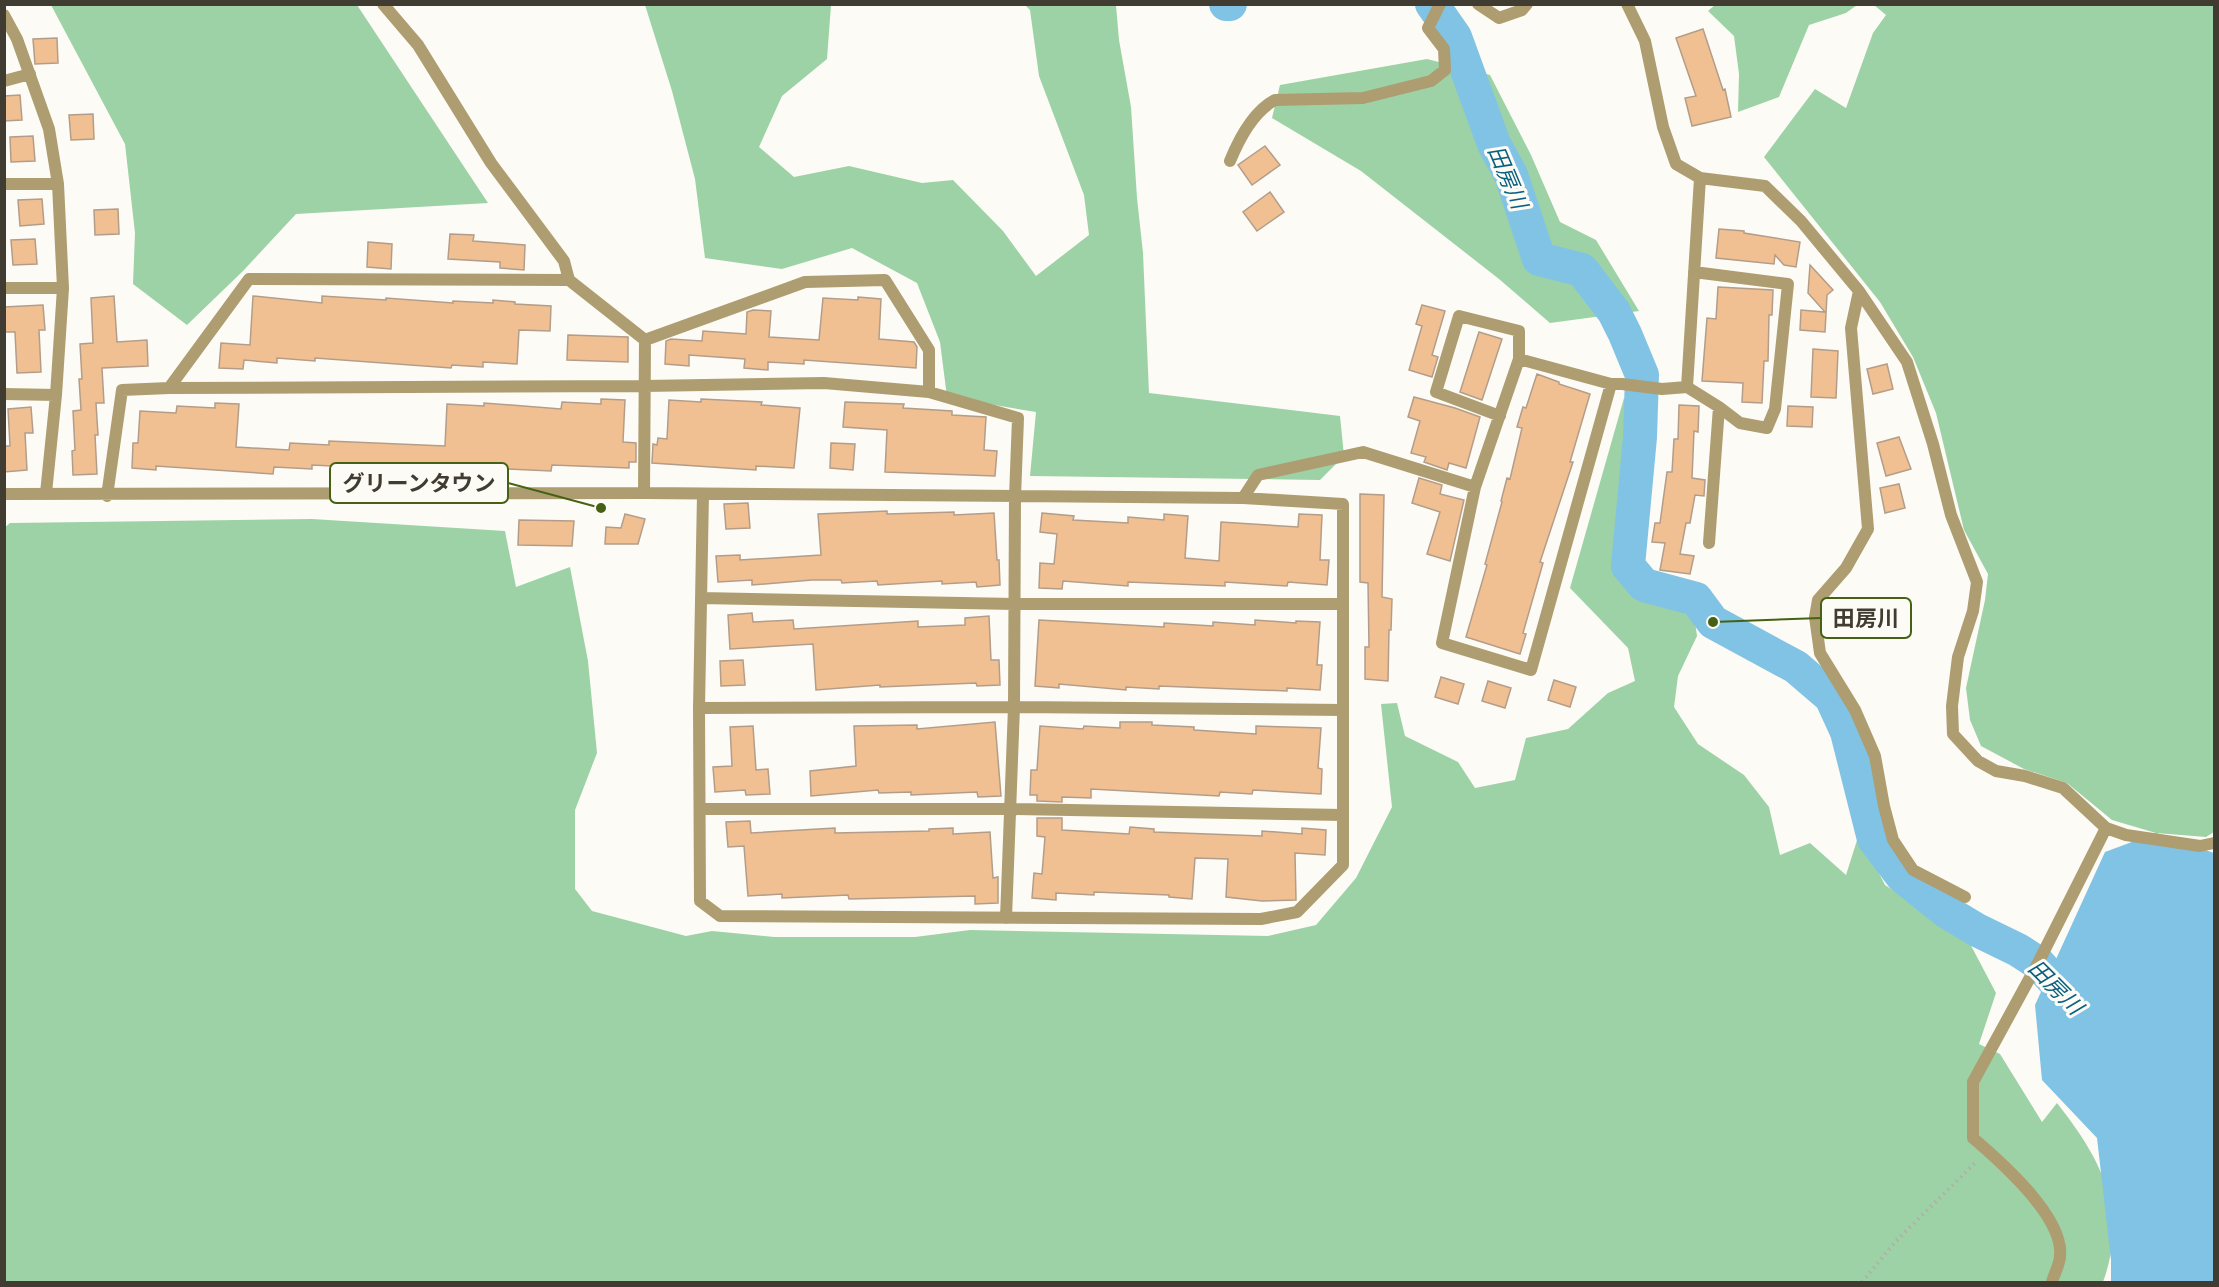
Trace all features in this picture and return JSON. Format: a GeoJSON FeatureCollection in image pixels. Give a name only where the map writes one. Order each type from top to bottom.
{"type":"FeatureCollection","features":[{"type":"Feature","properties":{"kind":"street"},"geometry":{"type":"LineString","coordinates":[[383,4],[418,45],[490,163],[564,261],[569,279],[645,340]]}},
{"type":"Feature","properties":{"kind":"street"},"geometry":{"type":"LineString","coordinates":[[1230,160],[1238,143],[1265,105],[1275,100],[1363,98],[1431,81],[1445,70],[1444,49],[1428,28],[1440,4]]}},
{"type":"Feature","properties":{"kind":"street"},"geometry":{"type":"LineString","coordinates":[[1478,4],[1499,18],[1522,10],[1527,4]]}},
{"type":"Feature","properties":{"kind":"street"},"geometry":{"type":"LineString","coordinates":[[1627,4],[1645,41],[1662,127],[1676,164],[1700,178],[1765,186],[1801,221],[1859,291],[1907,362],[1933,444],[1951,515],[1977,582],[1973,611],[1958,657],[1952,706],[1953,734],[1978,761],[1996,771],[2025,776],[2063,788],[2106,828],[2126,835],[2199,846],[2214,843]]}},
{"type":"Feature","properties":{"kind":"street"},"geometry":{"type":"LineString","coordinates":[[4,15],[17,39],[49,129],[58,184],[63,288],[46,494]]}},
{"type":"Feature","properties":{"kind":"street"},"geometry":{"type":"LineString","coordinates":[[4,81],[30,74]]}},
{"type":"Feature","properties":{"kind":"street"},"geometry":{"type":"LineString","coordinates":[[1687,387],[1700,178]]}},
{"type":"Feature","properties":{"kind":"street"},"geometry":{"type":"LineString","coordinates":[[4,184],[58,184]]}},
{"type":"Feature","properties":{"kind":"street"},"geometry":{"type":"LineString","coordinates":[[1520,359],[1616,384],[1662,389],[1687,387],[1740,423],[1767,428],[1775,409],[1788,284],[1694,272]]}},
{"type":"Feature","properties":{"kind":"street"},"geometry":{"type":"LineString","coordinates":[[169,388],[249,279],[569,279]]}},
{"type":"Feature","properties":{"kind":"street"},"geometry":{"type":"LineString","coordinates":[[645,340],[805,282],[885,280],[929,350],[929,392]]}},
{"type":"Feature","properties":{"kind":"street"},"geometry":{"type":"LineString","coordinates":[[4,288],[63,288]]}},
{"type":"Feature","properties":{"kind":"street"},"geometry":{"type":"LineString","coordinates":[[1859,291],[1851,328],[1868,529],[1846,568],[1818,600],[1815,617],[1820,653],[1855,710],[1875,756],[1893,840],[1913,870],[1965,897]]}},
{"type":"Feature","properties":{"kind":"street"},"geometry":{"type":"LineString","coordinates":[[1500,416],[1436,393],[1459,316],[1519,331],[1520,359],[1500,416],[1474,487],[1442,643],[1531,670],[1616,384]]}},
{"type":"Feature","properties":{"kind":"street"},"geometry":{"type":"LineString","coordinates":[[644,493],[645,340]]}},
{"type":"Feature","properties":{"kind":"street"},"geometry":{"type":"LineString","coordinates":[[107,495],[122,390],[645,386],[824,382],[929,392],[1018,418],[1015,497],[1014,707],[1006,918]]}},
{"type":"Feature","properties":{"kind":"street"},"geometry":{"type":"LineString","coordinates":[[4,394],[56,394]]}},
{"type":"Feature","properties":{"kind":"street"},"geometry":{"type":"LineString","coordinates":[[1709,543],[1719,407]]}},
{"type":"Feature","properties":{"kind":"street"},"geometry":{"type":"LineString","coordinates":[[1243,498],[1258,475],[1363,452],[1474,487]]}},
{"type":"Feature","properties":{"kind":"street"},"geometry":{"type":"LineString","coordinates":[[4,494],[644,493],[1243,498],[1343,504],[1343,865],[1297,912],[1261,919],[720,916],[700,901],[699,708],[703,494]]}},
{"type":"Feature","properties":{"kind":"street"},"geometry":{"type":"LineString","coordinates":[[701,598],[1015,604],[1343,604]]}},
{"type":"Feature","properties":{"kind":"street"},"geometry":{"type":"LineString","coordinates":[[699,708],[1014,707],[1343,710]]}},
{"type":"Feature","properties":{"kind":"street"},"geometry":{"type":"LineString","coordinates":[[701,809],[1010,809],[1342,815]]}},
{"type":"Feature","properties":{"kind":"street"},"geometry":{"type":"LineString","coordinates":[[2052,1282],[2061,1255],[2054,1225],[2015,1175],[1973,1138],[1973,1082],[2038,963],[2106,828]]}},
{"type":"Feature","properties":{"kind":"path"},"geometry":{"type":"LineString","coordinates":[[1862,1282],[1896,1242],[1988,1151]]}},
{"type":"Feature","properties":{"kind":"green space"},"geometry":{"type":"Polygon","coordinates":[[[1716,4],[1857,5],[1846,13],[1809,25],[1779,97],[1738,112],[1739,74],[1734,36],[1708,11],[1716,4]]]}},
{"type":"Feature","properties":{"kind":"green space"},"geometry":{"type":"Polygon","coordinates":[[[51,5],[357,5],[488,203],[296,214],[243,271],[187,325],[133,284],[135,233],[125,144],[51,5]]]}},
{"type":"Feature","properties":{"kind":"green space"},"geometry":{"type":"Polygon","coordinates":[[[645,5],[831,5],[827,59],[782,96],[759,147],[794,177],[849,166],[922,183],[953,180],[1003,231],[1036,276],[1089,235],[1084,195],[1039,76],[1030,10],[1025,5],[1116,5],[1119,40],[1131,107],[1143,253],[1149,393],[1340,416],[1344,456],[1320,480],[1030,476],[1036,412],[947,397],[940,342],[917,283],[852,248],[782,269],[705,258],[695,179],[672,91],[645,5]]]}},
{"type":"Feature","properties":{"kind":"green space"},"geometry":{"type":"Polygon","coordinates":[[[1874,5],[2214,5],[2214,832],[2206,837],[2156,833],[2112,820],[2067,783],[2024,769],[1981,746],[1970,720],[1966,688],[1985,600],[1988,574],[1964,530],[1936,413],[1913,357],[1880,302],[1764,157],[1815,89],[1846,108],[1873,33],[1886,15],[1874,5]]]}},
{"type":"Feature","properties":{"kind":"green space"},"geometry":{"type":"Polygon","coordinates":[[[1427,59],[1490,75],[1531,155],[1560,222],[1596,240],[1639,311],[1550,323],[1499,279],[1361,171],[1272,118],[1280,85],[1427,59]]]}},
{"type":"Feature","properties":{"kind":"green space"},"geometry":{"type":"Polygon","coordinates":[[[1624,398],[1652,415],[1626,566],[1633,590],[1694,614],[1697,636],[1678,676],[1674,707],[1698,744],[1744,775],[1769,807],[1780,855],[1810,843],[1846,875],[1859,834],[1885,885],[1967,938],[1996,993],[1979,1044],[2000,1054],[2042,1122],[2057,1103],[2098,1165],[2111,1208],[2113,1232],[2103,1282],[5,1282],[4,528],[10,523],[312,519],[505,531],[516,587],[570,567],[588,661],[597,753],[575,810],[575,889],[592,911],[686,936],[712,931],[774,937],[915,937],[970,930],[1268,936],[1316,925],[1356,878],[1392,807],[1381,704],[1397,703],[1405,736],[1458,762],[1475,788],[1515,780],[1526,738],[1568,729],[1608,693],[1635,681],[1628,648],[1570,588],[1624,398]]]}},
{"type":"Feature","properties":{"kind":"water"},"geometry":{"type":"Polygon","coordinates":[[[2156,833],[2214,853],[2214,1282],[2111,1282],[2111,1260],[2097,1138],[2042,1080],[2035,1005],[2105,852],[2156,833]]]}},
{"type":"Feature","properties":{"kind":"building"},"geometry":{"type":"Polygon","coordinates":[[[1703,29],[1723,90],[1725,89],[1731,117],[1692,126],[1685,98],[1696,96],[1676,38],[1703,29]]]}},
{"type":"Feature","properties":{"kind":"building"},"geometry":{"type":"Polygon","coordinates":[[[57,38],[58,63],[35,64],[33,39],[57,38]]]}},
{"type":"Feature","properties":{"kind":"building"},"geometry":{"type":"Polygon","coordinates":[[[20,95],[22,120],[4,121],[4,96],[20,95]]]}},
{"type":"Feature","properties":{"kind":"building"},"geometry":{"type":"Polygon","coordinates":[[[93,114],[94,139],[71,140],[69,115],[93,114]]]}},
{"type":"Feature","properties":{"kind":"building"},"geometry":{"type":"Polygon","coordinates":[[[33,136],[35,161],[11,162],[10,137],[33,136]]]}},
{"type":"Feature","properties":{"kind":"building"},"geometry":{"type":"Polygon","coordinates":[[[1265,146],[1280,165],[1252,185],[1238,165],[1265,146]]]}},
{"type":"Feature","properties":{"kind":"building"},"geometry":{"type":"Polygon","coordinates":[[[1270,192],[1284,212],[1257,231],[1243,212],[1270,192]]]}},
{"type":"Feature","properties":{"kind":"building"},"geometry":{"type":"Polygon","coordinates":[[[42,199],[44,224],[20,226],[18,200],[42,199]]]}},
{"type":"Feature","properties":{"kind":"building"},"geometry":{"type":"Polygon","coordinates":[[[118,209],[119,234],[95,235],[94,210],[118,209]]]}},
{"type":"Feature","properties":{"kind":"building"},"geometry":{"type":"Polygon","coordinates":[[[1719,229],[1744,231],[1744,233],[1800,242],[1796,267],[1784,265],[1775,255],[1774,264],[1716,258],[1719,229]]]}},
{"type":"Feature","properties":{"kind":"building"},"geometry":{"type":"Polygon","coordinates":[[[450,234],[474,235],[473,241],[525,245],[524,270],[500,268],[500,262],[448,259],[450,234]]]}},
{"type":"Feature","properties":{"kind":"building"},"geometry":{"type":"Polygon","coordinates":[[[35,239],[37,264],[13,265],[11,240],[35,239]]]}},
{"type":"Feature","properties":{"kind":"building"},"geometry":{"type":"Polygon","coordinates":[[[368,242],[392,244],[391,269],[367,267],[368,242]]]}},
{"type":"Feature","properties":{"kind":"building"},"geometry":{"type":"Polygon","coordinates":[[[1810,265],[1833,290],[1827,295],[1825,332],[1800,330],[1801,310],[1825,312],[1808,293],[1810,265]]]}},
{"type":"Feature","properties":{"kind":"building"},"geometry":{"type":"Polygon","coordinates":[[[1718,287],[1773,290],[1772,315],[1769,315],[1768,361],[1764,361],[1762,403],[1742,402],[1743,383],[1702,381],[1707,318],[1716,319],[1718,287]]]}},
{"type":"Feature","properties":{"kind":"building"},"geometry":{"type":"Polygon","coordinates":[[[114,296],[117,342],[147,340],[148,366],[102,368],[104,403],[96,403],[97,474],[73,475],[72,451],[75,450],[73,411],[81,410],[80,344],[93,343],[91,298],[114,296]]]}},
{"type":"Feature","properties":{"kind":"building"},"geometry":{"type":"Polygon","coordinates":[[[253,296],[322,303],[322,296],[453,303],[453,301],[493,303],[493,300],[551,306],[550,331],[519,330],[517,364],[483,362],[483,367],[452,365],[451,368],[315,358],[315,361],[277,358],[277,363],[244,360],[243,369],[219,368],[221,343],[250,345],[253,296]]]}},
{"type":"Feature","properties":{"kind":"building"},"geometry":{"type":"Polygon","coordinates":[[[858,297],[881,299],[879,339],[914,342],[917,347],[916,368],[804,360],[804,364],[768,362],[768,370],[744,368],[745,359],[689,355],[689,366],[665,364],[666,341],[671,339],[702,341],[703,331],[746,334],[747,312],[753,310],[771,311],[769,337],[819,340],[823,298],[858,300],[858,297]]]}},
{"type":"Feature","properties":{"kind":"building"},"geometry":{"type":"Polygon","coordinates":[[[43,305],[45,330],[39,330],[41,372],[17,373],[15,332],[4,332],[4,307],[43,305]]]}},
{"type":"Feature","properties":{"kind":"building"},"geometry":{"type":"Polygon","coordinates":[[[1422,305],[1445,311],[1432,355],[1438,357],[1432,377],[1409,370],[1422,326],[1416,324],[1422,305]]]}},
{"type":"Feature","properties":{"kind":"building"},"geometry":{"type":"Polygon","coordinates":[[[1479,332],[1502,339],[1482,400],[1460,392],[1479,332]]]}},
{"type":"Feature","properties":{"kind":"building"},"geometry":{"type":"Polygon","coordinates":[[[568,335],[628,337],[628,362],[567,360],[568,335]]]}},
{"type":"Feature","properties":{"kind":"building"},"geometry":{"type":"Polygon","coordinates":[[[1813,349],[1838,351],[1836,398],[1811,397],[1813,349]]]}},
{"type":"Feature","properties":{"kind":"building"},"geometry":{"type":"Polygon","coordinates":[[[1887,364],[1893,389],[1873,394],[1867,369],[1887,364]]]}},
{"type":"Feature","properties":{"kind":"building"},"geometry":{"type":"Polygon","coordinates":[[[1537,374],[1590,394],[1570,462],[1573,462],[1540,562],[1543,563],[1523,633],[1526,634],[1520,654],[1466,637],[1487,565],[1485,564],[1507,478],[1510,479],[1522,428],[1517,427],[1537,374]]]}},
{"type":"Feature","properties":{"kind":"building"},"geometry":{"type":"Polygon","coordinates":[[[1414,397],[1480,417],[1466,468],[1449,463],[1447,470],[1424,462],[1426,457],[1411,453],[1420,421],[1408,417],[1414,397]]]}},
{"type":"Feature","properties":{"kind":"building"},"geometry":{"type":"Polygon","coordinates":[[[601,399],[625,400],[623,442],[636,443],[636,462],[629,462],[629,468],[552,465],[551,471],[469,467],[469,470],[431,468],[431,471],[312,465],[312,469],[274,467],[273,474],[156,466],[156,470],[132,468],[133,443],[138,443],[140,411],[176,413],[177,406],[215,408],[215,403],[239,404],[236,447],[289,450],[290,443],[329,445],[329,441],[445,446],[447,404],[484,406],[484,403],[561,409],[562,402],[601,404],[601,399]]]}},
{"type":"Feature","properties":{"kind":"building"},"geometry":{"type":"Polygon","coordinates":[[[701,399],[762,402],[761,405],[800,408],[794,468],[756,466],[756,470],[652,463],[653,444],[657,445],[658,438],[667,439],[669,400],[701,402],[701,399]]]}},
{"type":"Feature","properties":{"kind":"building"},"geometry":{"type":"Polygon","coordinates":[[[845,402],[904,404],[903,408],[952,411],[952,415],[986,417],[984,450],[997,451],[995,476],[885,472],[887,430],[843,427],[845,402]]]}},
{"type":"Feature","properties":{"kind":"building"},"geometry":{"type":"Polygon","coordinates":[[[1679,405],[1699,406],[1698,432],[1694,431],[1692,478],[1705,480],[1704,496],[1695,495],[1690,523],[1686,523],[1680,554],[1694,556],[1690,574],[1660,570],[1665,543],[1652,542],[1655,523],[1660,523],[1667,472],[1672,472],[1674,439],[1678,439],[1679,405]]]}},
{"type":"Feature","properties":{"kind":"building"},"geometry":{"type":"Polygon","coordinates":[[[1788,406],[1813,407],[1812,427],[1787,426],[1788,406]]]}},
{"type":"Feature","properties":{"kind":"building"},"geometry":{"type":"Polygon","coordinates":[[[31,407],[33,433],[25,433],[27,470],[4,472],[4,446],[10,446],[8,409],[31,407]]]}},
{"type":"Feature","properties":{"kind":"building"},"geometry":{"type":"Polygon","coordinates":[[[1899,437],[1911,469],[1886,476],[1877,443],[1899,437]]]}},
{"type":"Feature","properties":{"kind":"building"},"geometry":{"type":"Polygon","coordinates":[[[831,443],[855,444],[853,470],[830,468],[831,443]]]}},
{"type":"Feature","properties":{"kind":"building"},"geometry":{"type":"Polygon","coordinates":[[[1419,478],[1442,485],[1440,494],[1464,500],[1450,561],[1427,554],[1440,512],[1412,503],[1419,478]]]}},
{"type":"Feature","properties":{"kind":"building"},"geometry":{"type":"Polygon","coordinates":[[[1899,484],[1905,508],[1885,513],[1880,488],[1899,484]]]}},
{"type":"Feature","properties":{"kind":"building"},"geometry":{"type":"Polygon","coordinates":[[[1360,494],[1384,495],[1382,597],[1392,599],[1388,681],[1365,679],[1365,647],[1369,647],[1368,583],[1360,582],[1360,494]]]}},
{"type":"Feature","properties":{"kind":"building"},"geometry":{"type":"Polygon","coordinates":[[[748,503],[750,528],[726,529],[724,504],[748,503]]]}},
{"type":"Feature","properties":{"kind":"building"},"geometry":{"type":"Polygon","coordinates":[[[887,511],[887,514],[994,513],[1000,585],[977,587],[976,582],[942,584],[942,581],[878,585],[877,581],[842,583],[841,580],[752,585],[752,580],[718,582],[716,556],[740,555],[740,560],[821,555],[818,514],[887,511]]]}},
{"type":"Feature","properties":{"kind":"building"},"geometry":{"type":"Polygon","coordinates":[[[1042,513],[1074,516],[1073,520],[1128,523],[1128,517],[1164,520],[1164,514],[1188,516],[1185,558],[1219,561],[1221,522],[1298,527],[1299,514],[1322,515],[1320,560],[1329,560],[1327,585],[1288,582],[1287,586],[1225,582],[1225,586],[1128,582],[1128,586],[1063,581],[1062,589],[1039,588],[1040,563],[1054,564],[1057,534],[1040,532],[1042,513]]]}},
{"type":"Feature","properties":{"kind":"building"},"geometry":{"type":"Polygon","coordinates":[[[625,514],[645,519],[638,544],[605,544],[606,527],[621,528],[625,514]]]}},
{"type":"Feature","properties":{"kind":"building"},"geometry":{"type":"Polygon","coordinates":[[[519,520],[574,521],[572,546],[518,545],[519,520]]]}},
{"type":"Feature","properties":{"kind":"building"},"geometry":{"type":"Polygon","coordinates":[[[752,613],[753,622],[793,620],[794,629],[918,621],[918,627],[965,625],[965,618],[989,616],[991,660],[999,660],[1000,685],[977,686],[976,683],[880,687],[880,685],[816,690],[813,644],[730,649],[728,615],[752,613]]]}},
{"type":"Feature","properties":{"kind":"building"},"geometry":{"type":"Polygon","coordinates":[[[1039,620],[1164,627],[1164,623],[1213,626],[1213,622],[1255,625],[1255,620],[1320,622],[1317,665],[1322,665],[1320,690],[1287,688],[1287,691],[1159,686],[1159,689],[1126,687],[1126,690],[1059,684],[1059,688],[1035,686],[1039,620]]]}},
{"type":"Feature","properties":{"kind":"building"},"geometry":{"type":"Polygon","coordinates":[[[743,660],[745,685],[721,686],[720,661],[743,660]]]}},
{"type":"Feature","properties":{"kind":"building"},"geometry":{"type":"Polygon","coordinates":[[[1441,677],[1464,684],[1458,704],[1435,697],[1441,677]]]}},
{"type":"Feature","properties":{"kind":"building"},"geometry":{"type":"Polygon","coordinates":[[[1554,680],[1576,687],[1570,707],[1548,700],[1554,680]]]}},
{"type":"Feature","properties":{"kind":"building"},"geometry":{"type":"Polygon","coordinates":[[[1488,681],[1511,688],[1505,708],[1482,701],[1488,681]]]}},
{"type":"Feature","properties":{"kind":"building"},"geometry":{"type":"Polygon","coordinates":[[[995,722],[1001,796],[978,797],[977,792],[911,795],[911,792],[879,793],[878,790],[811,796],[810,771],[856,766],[854,726],[917,725],[917,729],[995,722]]]}},
{"type":"Feature","properties":{"kind":"building"},"geometry":{"type":"Polygon","coordinates":[[[1120,722],[1152,722],[1152,725],[1194,727],[1194,730],[1256,734],[1256,726],[1321,728],[1318,768],[1322,769],[1321,794],[1253,790],[1252,794],[1220,792],[1219,796],[1091,789],[1091,798],[1062,797],[1062,802],[1037,801],[1037,795],[1030,795],[1031,770],[1037,770],[1040,726],[1083,729],[1084,726],[1120,728],[1120,722]]]}},
{"type":"Feature","properties":{"kind":"building"},"geometry":{"type":"Polygon","coordinates":[[[753,726],[756,770],[768,769],[770,794],[746,795],[745,790],[715,792],[713,767],[732,766],[730,727],[753,726]]]}},
{"type":"Feature","properties":{"kind":"building"},"geometry":{"type":"Polygon","coordinates":[[[1037,818],[1062,818],[1062,830],[1129,834],[1130,827],[1154,829],[1154,832],[1262,836],[1262,831],[1302,834],[1302,828],[1326,830],[1325,855],[1295,853],[1296,900],[1262,901],[1226,897],[1228,859],[1195,858],[1192,899],[1169,897],[1169,895],[1094,892],[1094,895],[1056,893],[1056,900],[1032,898],[1034,873],[1042,874],[1045,837],[1037,836],[1037,818]]]}},
{"type":"Feature","properties":{"kind":"building"},"geometry":{"type":"Polygon","coordinates":[[[750,821],[751,833],[835,828],[835,833],[929,831],[929,829],[953,828],[953,834],[990,832],[993,878],[998,877],[998,903],[975,904],[975,896],[849,899],[848,895],[782,898],[782,894],[748,896],[744,846],[728,847],[726,822],[750,821]]]}},
{"type":"Feature","properties":{"kind":"waterway","name":"田房川"},"geometry":{"type":"LineString","coordinates":[[1432,4],[1455,37],[1494,144],[1511,175],[1539,259],[1582,270],[1614,312],[1642,375],[1640,437],[1628,566],[1644,585],[1696,599],[1713,622],[1796,667],[1831,697],[1847,732],[1874,839],[1902,876],[1947,912],[2038,963],[2080,1010]]}},
{"type":"Feature","properties":{"kind":"place","name":"グリーンタウン"},"geometry":{"type":"Point","coordinates":[601,508]}},
{"type":"Feature","properties":{"kind":"place","name":"田房川"},"geometry":{"type":"Point","coordinates":[1713,622]}}]}
